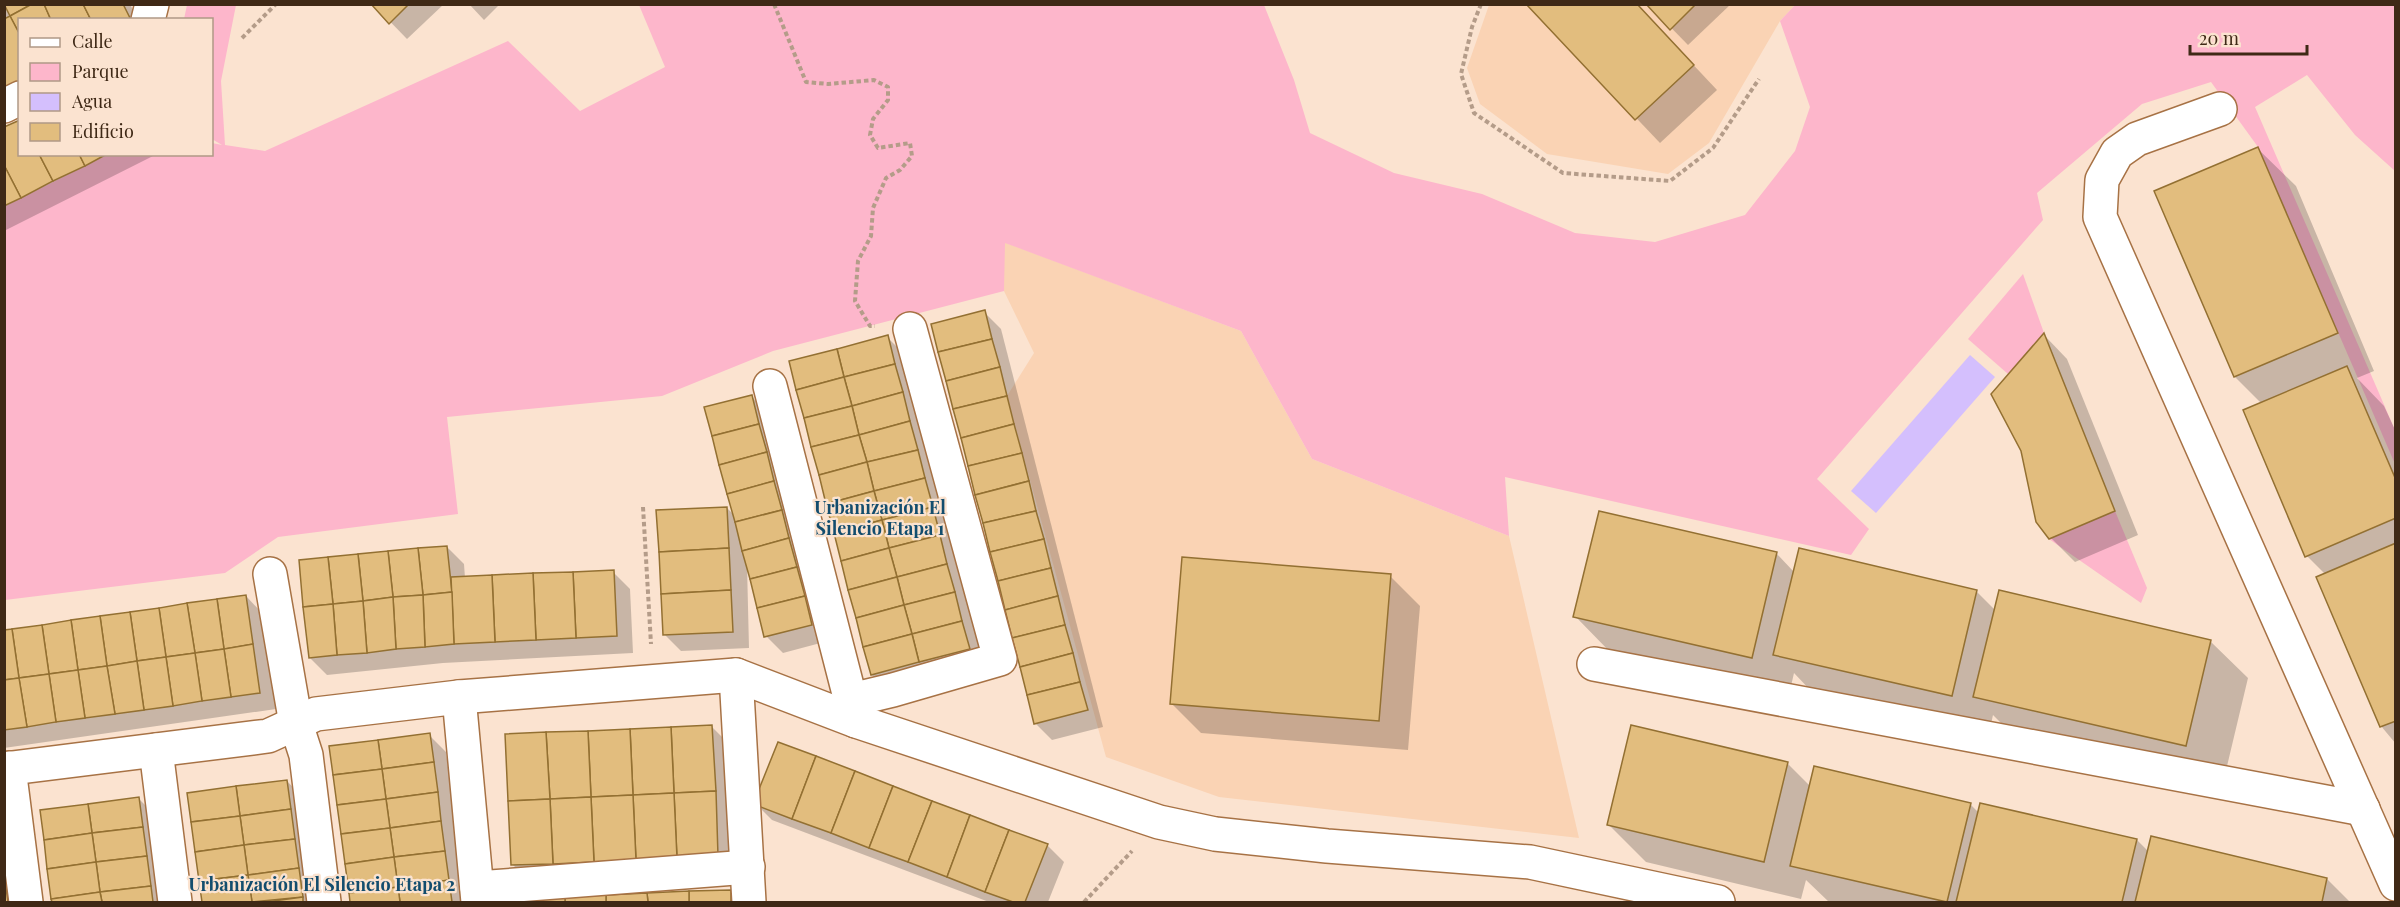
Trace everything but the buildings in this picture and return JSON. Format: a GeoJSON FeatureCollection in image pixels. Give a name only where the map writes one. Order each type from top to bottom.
{"type":"FeatureCollection","features":[{"type":"Feature","properties":{"kind":"street"},"geometry":{"type":"LineString","coordinates":[[4,106],[18,99]]}},
{"type":"Feature","properties":{"kind":"street"},"geometry":{"type":"LineString","coordinates":[[2220,110],[2137,139],[2117,153],[2102,180],[2100,217],[2396,884]]}},
{"type":"Feature","properties":{"kind":"street"},"geometry":{"type":"LineString","coordinates":[[854,710],[893,690],[1000,659],[910,329]]}},
{"type":"Feature","properties":{"kind":"street"},"geometry":{"type":"LineString","coordinates":[[770,386],[854,710]]}},
{"type":"Feature","properties":{"kind":"street"},"geometry":{"type":"LineString","coordinates":[[270,574],[296,724],[306,754],[324,903]]}},
{"type":"Feature","properties":{"kind":"street"},"geometry":{"type":"LineString","coordinates":[[1594,664],[2363,809]]}},
{"type":"Feature","properties":{"kind":"street"},"geometry":{"type":"LineString","coordinates":[[736,675],[750,903]]}},
{"type":"Feature","properties":{"kind":"street"},"geometry":{"type":"LineString","coordinates":[[26,903],[7,768],[268,736],[316,714],[459,697],[736,675],[854,710],[1159,822],[1215,834],[1326,846],[1530,862],[1718,903]]}},
{"type":"Feature","properties":{"kind":"street"},"geometry":{"type":"LineString","coordinates":[[459,697],[478,895],[748,867]]}},
{"type":"Feature","properties":{"kind":"street"},"geometry":{"type":"LineString","coordinates":[[156,750],[175,903]]}},
{"type":"Feature","properties":{"kind":"path"},"geometry":{"type":"LineString","coordinates":[[242,38],[276,4]]}},
{"type":"Feature","properties":{"kind":"path"},"geometry":{"type":"LineString","coordinates":[[774,4],[806,82],[828,84],[874,80],[888,87],[888,100],[873,118],[870,135],[878,148],[910,142],[912,156],[900,170],[886,178],[873,208],[871,236],[858,261],[855,301],[870,326],[910,329]]}},
{"type":"Feature","properties":{"kind":"path"},"geometry":{"type":"LineString","coordinates":[[1481,4],[1472,27],[1461,74],[1474,113],[1563,173],[1670,181],[1713,148],[1759,79]]}},
{"type":"Feature","properties":{"kind":"path"},"geometry":{"type":"LineString","coordinates":[[643,507],[652,680]]}},
{"type":"Feature","properties":{"kind":"path"},"geometry":{"type":"LineString","coordinates":[[1084,903],[1159,822]]}},
{"type":"Feature","properties":{"kind":"shaded area"},"geometry":{"type":"Polygon","coordinates":[[[1489,5],[1795,5],[1780,21],[1709,143],[1668,174],[1547,154],[1480,104],[1467,68],[1489,5]]]}},
{"type":"Feature","properties":{"kind":"shaded area"},"geometry":{"type":"Polygon","coordinates":[[[1004,242],[1241,331],[1312,459],[1509,536],[1579,838],[1219,797],[1106,757],[1007,396],[1034,353],[1004,291],[1004,242]]]}},
{"type":"Feature","properties":{"kind":"green space"},"geometry":{"type":"Polygon","coordinates":[[[187,5],[236,5],[221,81],[225,145],[265,151],[508,41],[580,111],[665,67],[639,5],[1264,5],[1294,80],[1310,133],[1394,173],[1482,194],[1575,233],[1655,242],[1745,215],[1795,151],[1810,107],[1780,21],[1795,5],[2395,5],[2395,171],[2355,135],[2307,75],[2255,107],[2395,430],[2395,464],[2258,147],[2211,82],[2142,104],[2037,193],[2043,220],[1817,479],[1869,529],[1851,555],[1505,477],[1509,536],[1312,459],[1241,331],[1005,243],[1004,291],[773,351],[662,396],[447,417],[458,514],[278,537],[225,573],[5,600],[5,206],[105,156],[213,156],[213,143],[222,145],[213,140],[213,18],[184,18],[187,5]]]}},
{"type":"Feature","properties":{"kind":"green space"},"geometry":{"type":"Polygon","coordinates":[[[2023,274],[2044,333],[2008,374],[1968,339],[2023,274]]]}},
{"type":"Feature","properties":{"kind":"green space"},"geometry":{"type":"Polygon","coordinates":[[[2115,511],[2147,588],[2141,603],[2049,539],[2115,511]]]}},
{"type":"Feature","properties":{"kind":"water"},"geometry":{"type":"Polygon","coordinates":[[[1970,355],[1995,377],[1876,513],[1851,491],[1970,355]]]}},
{"type":"Feature","properties":{"kind":"district","name":"Urbanización El Silencio Etapa 1"},"geometry":{"type":"Point","coordinates":[880,517]}},
{"type":"Feature","properties":{"kind":"district","name":"Urbanización El Silencio Etapa 2"},"geometry":{"type":"Point","coordinates":[322,884]}}]}
